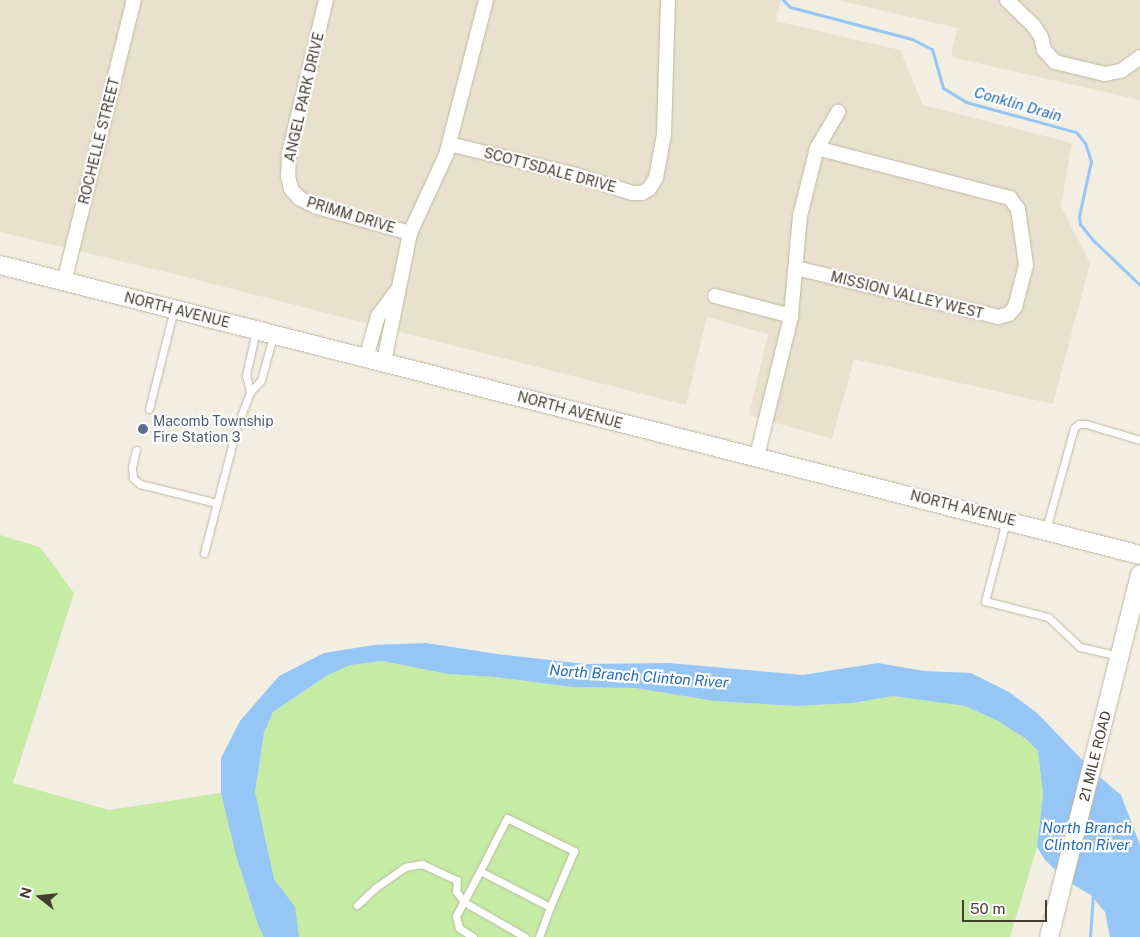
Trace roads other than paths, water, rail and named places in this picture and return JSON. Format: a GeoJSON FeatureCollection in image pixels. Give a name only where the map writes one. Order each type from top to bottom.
{"type":"FeatureCollection","features":[{"type":"Feature","properties":{"kind":"street","name":"ROCHELLE STREET"},"geometry":{"type":"LineString","coordinates":[[64,282],[134,0]]}},
{"type":"Feature","properties":{"kind":"street","name":"ANGEL PARK DRIVE"},"geometry":{"type":"LineString","coordinates":[[294,194],[288,176],[289,153],[326,0]]}},
{"type":"Feature","properties":{"kind":"street"},"geometry":{"type":"LineString","coordinates":[[384,362],[410,233],[449,144],[486,0]]}},
{"type":"Feature","properties":{"kind":"street","name":"SCOTTSDALE DRIVE"},"geometry":{"type":"LineString","coordinates":[[449,144],[576,175],[632,193],[642,193],[649,190],[656,178],[664,134],[668,0]]}},
{"type":"Feature","properties":{"kind":"street"},"geometry":{"type":"LineString","coordinates":[[1007,0],[1032,25],[1040,37],[1044,50],[1055,62],[1105,74],[1121,71],[1140,57]]}},
{"type":"Feature","properties":{"kind":"street"},"geometry":{"type":"LineString","coordinates":[[757,456],[790,316],[796,268],[798,226],[818,148],[838,112]]}},
{"type":"Feature","properties":{"kind":"street","name":"MISSION VALLEY WEST"},"geometry":{"type":"LineString","coordinates":[[796,268],[993,316],[1009,314],[1015,307],[1026,260],[1017,205],[1003,195],[818,148]]}},
{"type":"Feature","properties":{"kind":"street","name":"PRIMM DRIVE"},"geometry":{"type":"LineString","coordinates":[[294,194],[303,201],[318,207],[410,233]]}},
{"type":"Feature","properties":{"kind":"street","name":"NORTH AVENUE"},"geometry":{"type":"LineString","coordinates":[[0,265],[1140,554]]}},
{"type":"Feature","properties":{"kind":"street"},"geometry":{"type":"LineString","coordinates":[[366,358],[378,316],[401,284]]}},
{"type":"Feature","properties":{"kind":"street"},"geometry":{"type":"LineString","coordinates":[[714,296],[790,316]]}},
{"type":"Feature","properties":{"kind":"street","name":"21 MILE ROAD"},"geometry":{"type":"LineString","coordinates":[[1049,937],[1140,574]]}},
{"type":"Feature","properties":{"kind":"lane"},"geometry":{"type":"LineString","coordinates":[[149,409],[174,309]]}},
{"type":"Feature","properties":{"kind":"lane"},"geometry":{"type":"LineString","coordinates":[[250,392],[246,375],[265,332]]}},
{"type":"Feature","properties":{"kind":"lane"},"geometry":{"type":"LineString","coordinates":[[204,553],[237,426],[250,392],[261,380],[265,332]]}},
{"type":"Feature","properties":{"kind":"lane"},"geometry":{"type":"LineString","coordinates":[[1046,530],[1074,428],[1079,424],[1086,424],[1140,440]]}},
{"type":"Feature","properties":{"kind":"lane"},"geometry":{"type":"LineString","coordinates":[[136,450],[132,468],[133,478],[140,484],[217,504]]}},
{"type":"Feature","properties":{"kind":"lane"},"geometry":{"type":"LineString","coordinates":[[1006,519],[985,601],[1048,617],[1080,647],[1120,656]]}},
{"type":"Feature","properties":{"kind":"lane"},"geometry":{"type":"LineString","coordinates":[[473,937],[459,928],[456,916],[507,818],[574,851],[539,937]]}},
{"type":"Feature","properties":{"kind":"lane"},"geometry":{"type":"LineString","coordinates":[[357,905],[375,888],[405,867],[422,864],[457,880],[456,891],[464,902],[525,937]]}},
{"type":"Feature","properties":{"kind":"lane"},"geometry":{"type":"LineString","coordinates":[[480,871],[550,907]]}},
{"type":"Feature","properties":{"kind":"water","name":"North Branch Clinton River"},"geometry":{"type":"Polygon","coordinates":[[[426,643],[497,654],[585,664],[669,663],[803,675],[878,663],[924,671],[971,673],[1009,692],[1037,713],[1095,773],[1121,795],[1140,845],[1140,937],[1110,937],[1105,912],[1091,895],[1067,881],[1045,860],[1037,847],[1043,794],[1038,751],[1025,738],[996,720],[965,706],[893,696],[853,703],[797,706],[714,701],[635,688],[572,687],[494,677],[448,674],[382,661],[351,665],[328,675],[273,712],[264,733],[255,792],[274,879],[295,907],[299,937],[264,937],[257,922],[236,855],[221,793],[221,758],[240,721],[279,676],[324,653],[374,645],[426,643]]]}},
{"type":"Feature","properties":{"kind":"waterway","name":"Conklin Drain"},"geometry":{"type":"LineString","coordinates":[[783,0],[790,7],[912,39],[932,49],[943,88],[966,102],[1076,132],[1085,143],[1091,161],[1079,216],[1080,224],[1094,241],[1140,285]]}},
{"type":"Feature","properties":{"kind":"waterway"},"geometry":{"type":"LineString","coordinates":[[1090,937],[1093,893]]}},
{"type":"Feature","properties":{"kind":"place","name":"Macomb Township Fire Station 3"},"geometry":{"type":"Point","coordinates":[143,429]}}]}
